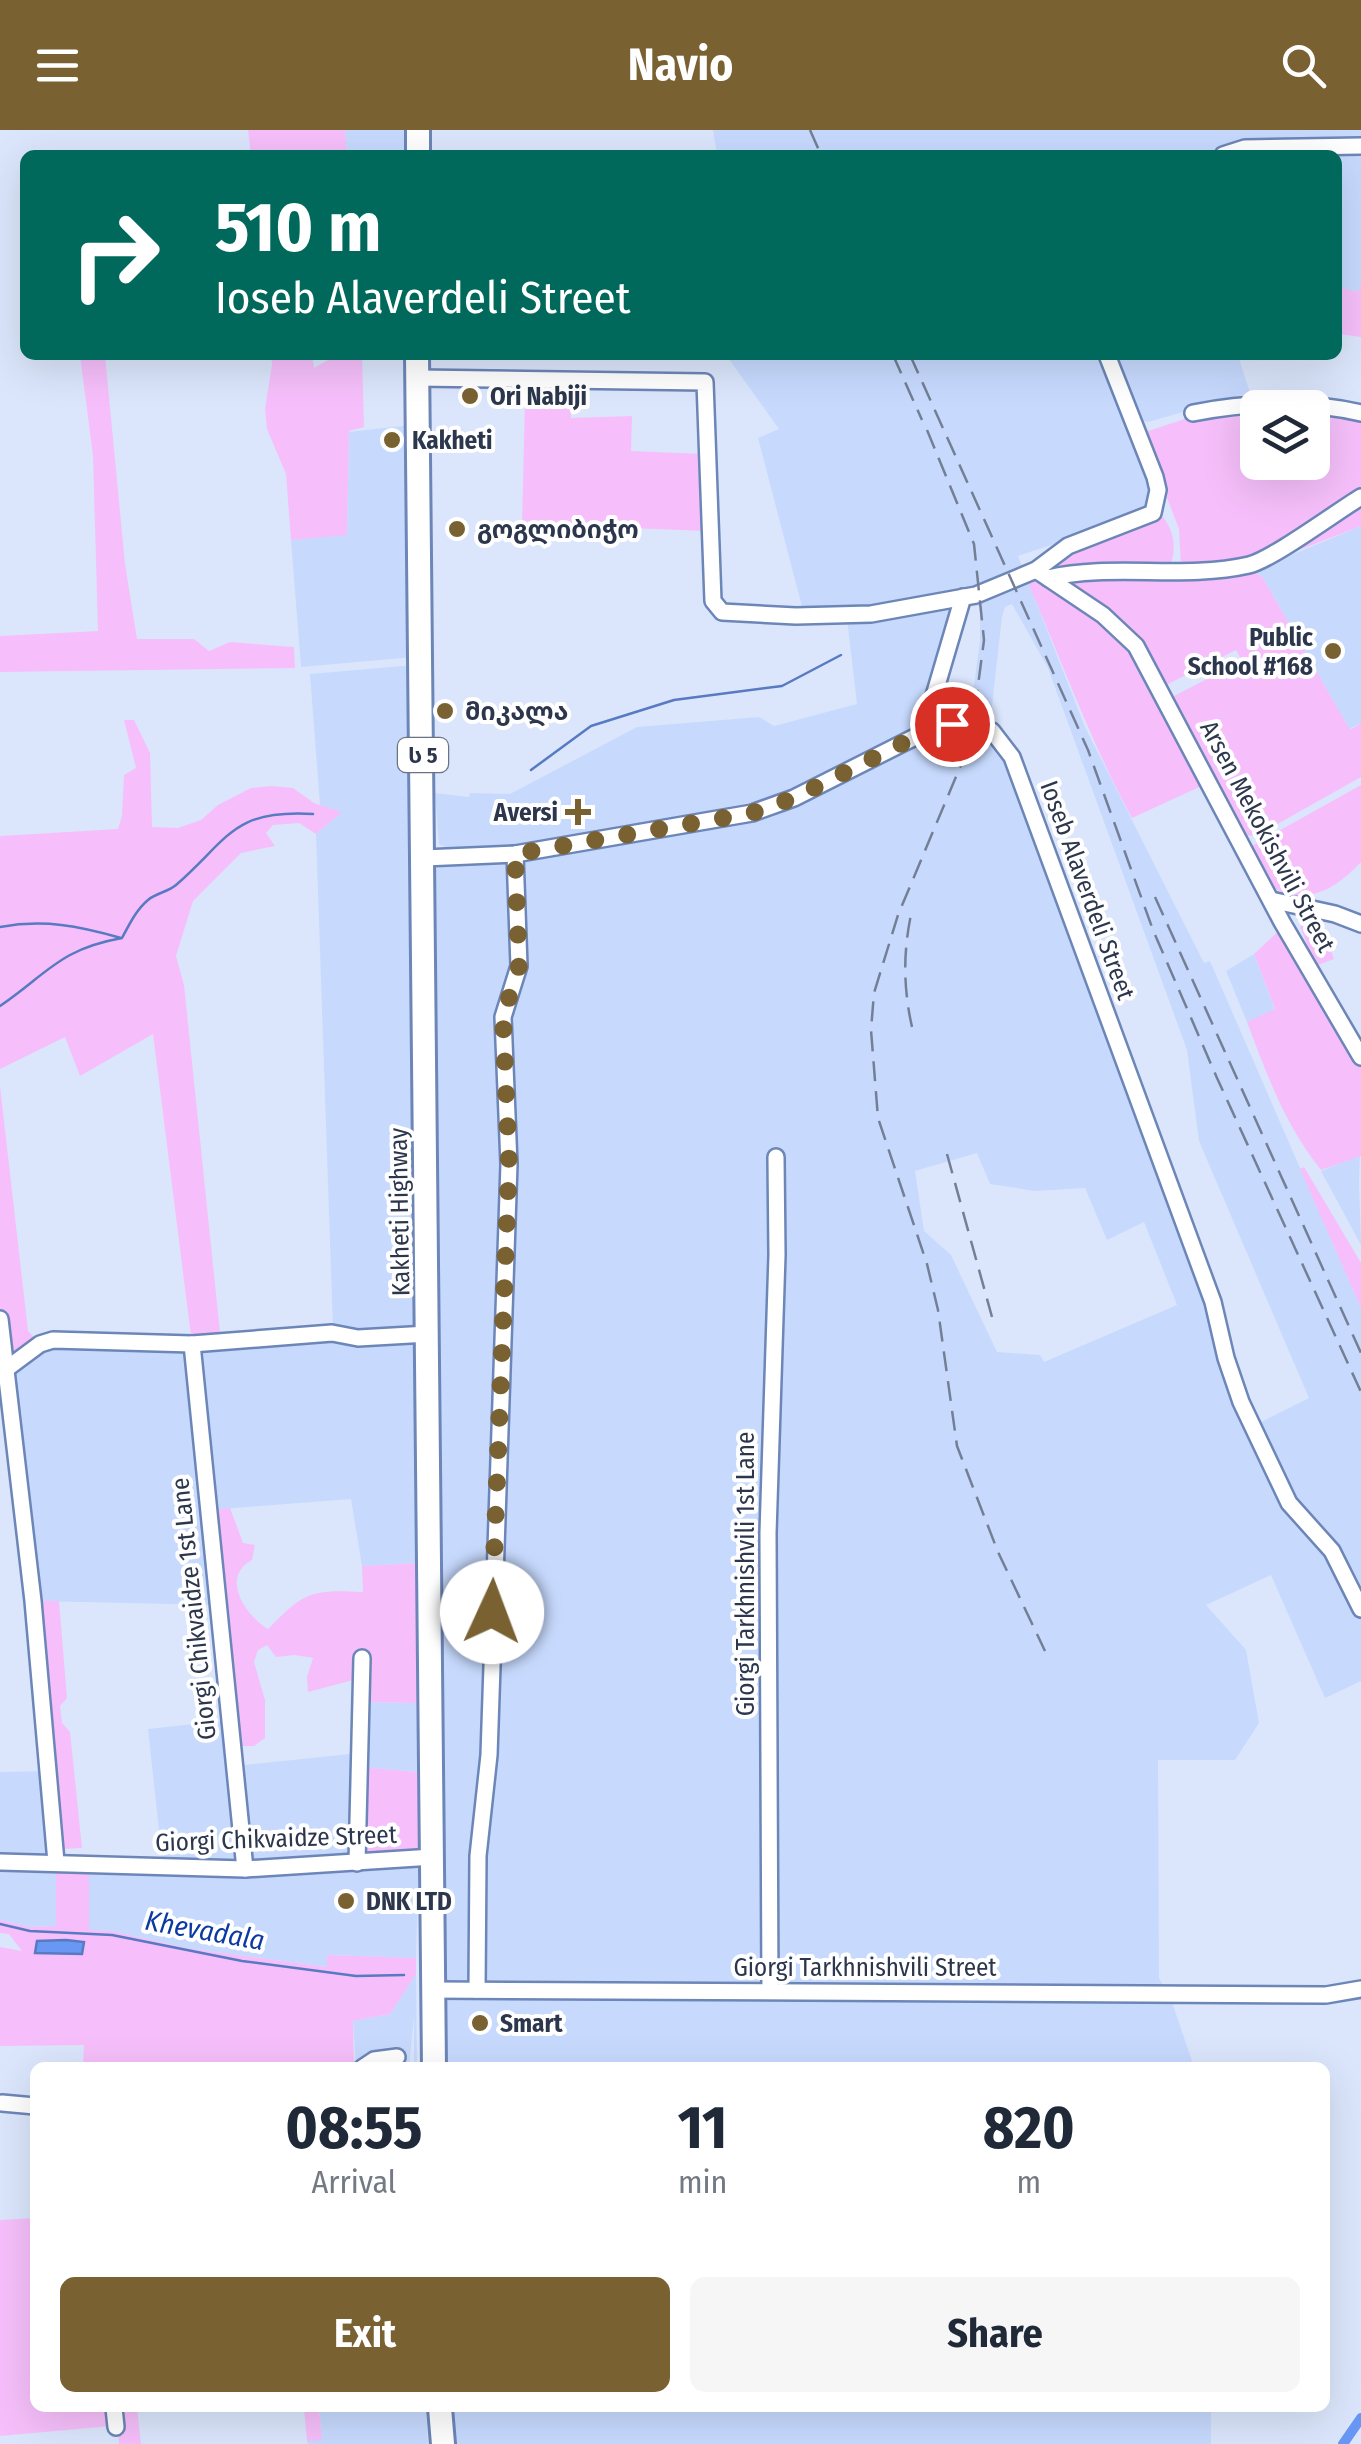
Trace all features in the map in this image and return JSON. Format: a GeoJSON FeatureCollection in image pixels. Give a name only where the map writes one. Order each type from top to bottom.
{"type":"FeatureCollection","features":[{"type":"Feature","properties":{"kind":"highway","name":"Kakheti Highway"},"geometry":{"type":"LineString","coordinates":[[417,367],[434,2062]]}},
{"type":"Feature","properties":{"kind":"highway"},"geometry":{"type":"LineString","coordinates":[[440,2412],[443,2444]]}},
{"type":"Feature","properties":{"kind":"street"},"geometry":{"type":"LineString","coordinates":[[1239,150],[1361,146]]}},
{"type":"Feature","properties":{"kind":"street"},"geometry":{"type":"LineString","coordinates":[[1042,574],[1068,546],[1144,518],[1153,513],[1156,504],[1155,477],[1109,360]]}},
{"type":"Feature","properties":{"kind":"street"},"geometry":{"type":"LineString","coordinates":[[417,367],[704,382],[714,601],[722,612],[796,616],[871,614],[976,596],[1042,574],[1177,572],[1251,564],[1361,496]]}},
{"type":"Feature","properties":{"kind":"street"},"geometry":{"type":"LineString","coordinates":[[1193,413],[1243,403],[1342,408],[1361,413]]}},
{"type":"Feature","properties":{"kind":"street","name":"Arsen Mekokishvili Street"},"geometry":{"type":"LineString","coordinates":[[1042,574],[1103,615],[1136,646],[1271,900],[1361,1057]]}},
{"type":"Feature","properties":{"kind":"street"},"geometry":{"type":"LineString","coordinates":[[923,733],[963,597]]}},
{"type":"Feature","properties":{"kind":"street","name":"Ioseb Alaverdeli Street"},"geometry":{"type":"LineString","coordinates":[[424,858],[515,854],[752,813],[810,791],[923,733],[952,724],[992,731],[1012,757],[1213,1302],[1240,1402],[1289,1503],[1332,1551],[1361,1609]]}},
{"type":"Feature","properties":{"kind":"street"},"geometry":{"type":"LineString","coordinates":[[478,1990],[478,1856],[489,1754],[509,1164],[503,1017],[519,966],[515,854]]}},
{"type":"Feature","properties":{"kind":"street"},"geometry":{"type":"LineString","coordinates":[[1271,900],[1361,924]]}},
{"type":"Feature","properties":{"kind":"street","name":"Giorgi Tarkhnishvili 1st Lane"},"geometry":{"type":"LineString","coordinates":[[770,1991],[768,1533],[777,1255],[776,1157]]}},
{"type":"Feature","properties":{"kind":"street"},"geometry":{"type":"LineString","coordinates":[[0,1319],[33,1601],[56,1862]]}},
{"type":"Feature","properties":{"kind":"street"},"geometry":{"type":"LineString","coordinates":[[5,1370],[40,1344],[52,1340],[192,1344],[332,1333],[358,1338],[428,1334]]}},
{"type":"Feature","properties":{"kind":"street","name":"Giorgi Chikvaidze 1st Lane"},"geometry":{"type":"LineString","coordinates":[[192,1344],[245,1869]]}},
{"type":"Feature","properties":{"kind":"street"},"geometry":{"type":"LineString","coordinates":[[357,1863],[362,1658]]}},
{"type":"Feature","properties":{"kind":"street","name":"Giorgi Chikvaidze Street"},"geometry":{"type":"LineString","coordinates":[[0,1862],[245,1869],[433,1858]]}},
{"type":"Feature","properties":{"kind":"street","name":"Giorgi Tarkhnishvili Street"},"geometry":{"type":"LineString","coordinates":[[434,1990],[1326,1995],[1361,1989]]}},
{"type":"Feature","properties":{"kind":"street"},"geometry":{"type":"LineString","coordinates":[[371,2062],[397,2057]]}},
{"type":"Feature","properties":{"kind":"street"},"geometry":{"type":"LineString","coordinates":[[2,2103],[30,2106]]}},
{"type":"Feature","properties":{"kind":"street"},"geometry":{"type":"LineString","coordinates":[[114,2412],[116,2427]]}},
{"type":"Feature","properties":{"kind":"shaded area"},"geometry":{"type":"Polygon","coordinates":[[[248,130],[345,130],[347,150],[250,150],[248,130]]]}},
{"type":"Feature","properties":{"kind":"shaded area"},"geometry":{"type":"Polygon","coordinates":[[[345,130],[410,130],[410,150],[347,150],[345,130]]]}},
{"type":"Feature","properties":{"kind":"shaded area"},"geometry":{"type":"Polygon","coordinates":[[[713,130],[1361,130],[1361,140],[1250,144],[1225,150],[716,150],[713,130]]]}},
{"type":"Feature","properties":{"kind":"shaded area"},"geometry":{"type":"Polygon","coordinates":[[[1361,151],[1358,293],[1342,288],[1342,152],[1361,151]]]}},
{"type":"Feature","properties":{"kind":"shaded area"},"geometry":{"type":"Polygon","coordinates":[[[1361,282],[1361,337],[1342,335],[1342,288],[1358,292],[1361,282]]]}},
{"type":"Feature","properties":{"kind":"shaded area"},"geometry":{"type":"Polygon","coordinates":[[[81,360],[105,360],[125,564],[137,639],[194,639],[209,651],[230,642],[294,647],[295,668],[0,672],[0,636],[98,631],[93,456],[81,360]]]}},
{"type":"Feature","properties":{"kind":"shaded area"},"geometry":{"type":"Polygon","coordinates":[[[272,360],[313,360],[314,368],[328,360],[362,360],[364,427],[349,431],[347,535],[291,540],[286,474],[267,429],[265,409],[272,360]]]}},
{"type":"Feature","properties":{"kind":"shaded area"},"geometry":{"type":"Polygon","coordinates":[[[730,360],[1103,360],[1153,488],[1147,513],[1018,556],[1085,727],[1204,963],[1210,961],[1361,1308],[1361,1681],[1325,1698],[1271,1575],[1206,1605],[1246,1650],[1259,1723],[1235,1760],[1158,1760],[1159,1978],[1173,2005],[1192,2062],[445,2062],[436,869],[450,863],[753,816],[926,739],[964,731],[999,746],[1208,1300],[1249,1428],[1309,1398],[1199,1141],[1187,1050],[1048,668],[1012,604],[1005,607],[1002,617],[990,723],[970,715],[980,641],[980,606],[954,607],[920,730],[879,745],[785,796],[511,849],[458,853],[439,844],[435,793],[469,797],[470,793],[510,794],[637,727],[759,717],[774,726],[857,704],[847,619],[806,622],[758,438],[779,429],[730,360]],[[977,1153],[915,1171],[924,1231],[951,1255],[997,1352],[1040,1355],[1044,1362],[1177,1305],[1144,1222],[1107,1240],[1085,1188],[1035,1191],[990,1184],[977,1153]]]}},
{"type":"Feature","properties":{"kind":"shaded area"},"geometry":{"type":"Polygon","coordinates":[[[1114,360],[1240,360],[1249,390],[1148,422],[1139,420],[1114,360]]]}},
{"type":"Feature","properties":{"kind":"shaded area"},"geometry":{"type":"Polygon","coordinates":[[[525,399],[569,399],[571,418],[632,416],[631,451],[704,454],[708,531],[629,528],[622,534],[530,532],[522,527],[525,399]]]}},
{"type":"Feature","properties":{"kind":"shaded area"},"geometry":{"type":"Polygon","coordinates":[[[1240,410],[1240,480],[1330,480],[1330,412],[1361,417],[1361,492],[1250,563],[1181,565],[1179,529],[1142,433],[1191,417],[1240,410]]]}},
{"type":"Feature","properties":{"kind":"shaded area"},"geometry":{"type":"Polygon","coordinates":[[[411,425],[414,657],[301,667],[291,540],[347,534],[349,432],[411,425]]]}},
{"type":"Feature","properties":{"kind":"shaded area"},"geometry":{"type":"Polygon","coordinates":[[[1361,501],[1361,526],[1263,564],[1361,501]]]}},
{"type":"Feature","properties":{"kind":"shaded area"},"geometry":{"type":"Polygon","coordinates":[[[1161,515],[1173,541],[1173,556],[1167,570],[1060,568],[1056,563],[1063,553],[1140,528],[1161,515]]]}},
{"type":"Feature","properties":{"kind":"shaded area","name":"Public School #168"},"geometry":{"type":"Polygon","coordinates":[[[1361,526],[1361,723],[1351,728],[1352,734],[1263,578],[1253,571],[1361,526]]]}},
{"type":"Feature","properties":{"kind":"shaded area"},"geometry":{"type":"Polygon","coordinates":[[[1253,571],[1263,578],[1350,730],[1361,723],[1361,777],[1256,836],[1243,835],[1170,698],[1242,661],[1236,650],[1164,686],[1139,639],[1126,625],[1068,586],[1067,579],[1166,579],[1253,571]]]}},
{"type":"Feature","properties":{"kind":"shaded area"},"geometry":{"type":"Polygon","coordinates":[[[1034,576],[1122,636],[1208,783],[1132,818],[1089,730],[1026,578],[1034,576]]]}},
{"type":"Feature","properties":{"kind":"shaded area"},"geometry":{"type":"Polygon","coordinates":[[[414,665],[420,1563],[362,1566],[351,1499],[209,1510],[218,1605],[33,1601],[5,1370],[40,1344],[333,1329],[316,834],[341,812],[320,805],[310,674],[414,665]]]}},
{"type":"Feature","properties":{"kind":"shaded area"},"geometry":{"type":"Polygon","coordinates":[[[124,720],[134,720],[150,753],[152,827],[178,828],[201,820],[218,805],[251,788],[271,786],[293,788],[314,803],[342,812],[316,834],[299,823],[273,825],[266,833],[275,846],[241,853],[193,901],[176,956],[184,985],[221,1342],[192,1344],[153,1034],[80,1076],[65,1037],[0,1069],[0,836],[118,829],[124,775],[136,768],[124,720]]]}},
{"type":"Feature","properties":{"kind":"shaded area"},"geometry":{"type":"Polygon","coordinates":[[[1361,785],[1361,862],[1342,880],[1320,892],[1296,895],[1270,886],[1250,847],[1361,785]]]}},
{"type":"Feature","properties":{"kind":"shaded area"},"geometry":{"type":"Polygon","coordinates":[[[1319,920],[1334,959],[1315,966],[1300,926],[1319,920]]]}},
{"type":"Feature","properties":{"kind":"shaded area"},"geometry":{"type":"Polygon","coordinates":[[[1283,927],[1361,1064],[1361,1156],[1321,1170],[1287,1117],[1247,1022],[1275,1009],[1254,954],[1283,927]]]}},
{"type":"Feature","properties":{"kind":"shaded area"},"geometry":{"type":"Polygon","coordinates":[[[1254,954],[1275,1010],[1247,1022],[1226,971],[1254,954]]]}},
{"type":"Feature","properties":{"kind":"shaded area"},"geometry":{"type":"Polygon","coordinates":[[[0,1086],[28,1331],[40,1344],[5,1370],[0,1319],[0,1086]]]}},
{"type":"Feature","properties":{"kind":"shaded area"},"geometry":{"type":"Polygon","coordinates":[[[1360,1155],[1359,1182],[1361,1245],[1321,1171],[1360,1155]]]}},
{"type":"Feature","properties":{"kind":"shaded area"},"geometry":{"type":"Polygon","coordinates":[[[1304,1167],[1361,1263],[1361,1308],[1300,1169],[1304,1167]]]}},
{"type":"Feature","properties":{"kind":"shaded area"},"geometry":{"type":"Polygon","coordinates":[[[230,1508],[243,1543],[255,1545],[252,1560],[238,1576],[239,1596],[251,1615],[268,1629],[291,1607],[310,1596],[331,1591],[363,1592],[362,1566],[420,1563],[420,1703],[361,1702],[361,1678],[308,1692],[307,1677],[313,1658],[276,1657],[267,1645],[258,1650],[254,1662],[265,1700],[265,1738],[254,1746],[242,1746],[230,1720],[208,1510],[230,1508]]]}},
{"type":"Feature","properties":{"kind":"shaded area"},"geometry":{"type":"Polygon","coordinates":[[[33,1601],[59,1601],[67,1698],[60,1706],[62,1723],[70,1732],[82,1848],[62,1849],[51,1798],[33,1601]]]}},
{"type":"Feature","properties":{"kind":"shaded area"},"geometry":{"type":"Polygon","coordinates":[[[361,1702],[420,1703],[419,1772],[360,1767],[419,1858],[416,1958],[328,1955],[327,1967],[88,1930],[89,1864],[163,1867],[148,1729],[230,1720],[235,1766],[359,1753],[361,1702]]]}},
{"type":"Feature","properties":{"kind":"shaded area"},"geometry":{"type":"Polygon","coordinates":[[[359,1767],[419,1772],[419,1858],[357,1863],[359,1767]]]}},
{"type":"Feature","properties":{"kind":"shaded area"},"geometry":{"type":"Polygon","coordinates":[[[48,1771],[56,1861],[56,1926],[29,1927],[0,1920],[0,1772],[48,1771]]]}},
{"type":"Feature","properties":{"kind":"shaded area"},"geometry":{"type":"Polygon","coordinates":[[[56,1862],[89,1864],[89,1930],[327,1967],[327,1955],[416,1958],[416,1974],[390,2014],[353,2021],[354,2062],[83,2062],[84,2045],[0,2046],[0,1947],[22,1951],[9,1934],[0,1933],[0,1920],[29,1927],[56,1926],[56,1862]]]}},
{"type":"Feature","properties":{"kind":"shaded area"},"geometry":{"type":"Polygon","coordinates":[[[416,1974],[417,2062],[414,2017],[410,2062],[356,2062],[353,2021],[390,2014],[416,1974]]]}},
{"type":"Feature","properties":{"kind":"shaded area"},"geometry":{"type":"Polygon","coordinates":[[[30,2218],[30,2412],[110,2412],[111,2426],[0,2436],[0,2220],[30,2218]]]}},
{"type":"Feature","properties":{"kind":"shaded area"},"geometry":{"type":"Polygon","coordinates":[[[117,2412],[137,2412],[141,2444],[119,2444],[117,2412]]]}},
{"type":"Feature","properties":{"kind":"shaded area"},"geometry":{"type":"Polygon","coordinates":[[[304,2412],[319,2412],[322,2440],[307,2441],[304,2412]]]}},
{"type":"Feature","properties":{"kind":"shaded area"},"geometry":{"type":"Polygon","coordinates":[[[319,2412],[426,2412],[428,2444],[307,2441],[322,2439],[319,2412]]]}},
{"type":"Feature","properties":{"kind":"shaded area"},"geometry":{"type":"Polygon","coordinates":[[[452,2412],[1211,2412],[1211,2444],[454,2444],[452,2412]]]}},
{"type":"Feature","properties":{"kind":"water"},"geometry":{"type":"Polygon","coordinates":[[[37,1941],[84,1942],[82,1954],[35,1953],[37,1941]]]}},
{"type":"Feature","properties":{"kind":"waterway"},"geometry":{"type":"LineString","coordinates":[[531,770],[591,726],[674,700],[782,686],[841,655]]}},
{"type":"Feature","properties":{"kind":"waterway"},"geometry":{"type":"LineString","coordinates":[[0,1006],[69,956],[122,938],[144,904],[176,885],[234,830],[265,817],[313,814]]}},
{"type":"Feature","properties":{"kind":"waterway"},"geometry":{"type":"LineString","coordinates":[[0,927],[61,925],[121,938]]}},
{"type":"Feature","properties":{"kind":"waterway","name":"Khevadala"},"geometry":{"type":"LineString","coordinates":[[0,1924],[30,1931],[112,1935],[242,1961],[356,1976],[404,1975]]}},
{"type":"Feature","properties":{"kind":"waterway"},"geometry":{"type":"LineString","coordinates":[[1343,2444],[1361,2418]]}},
{"type":"Feature","properties":{"kind":"railway"},"geometry":{"type":"LineString","coordinates":[[810,130],[819,150]]}},
{"type":"Feature","properties":{"kind":"railway"},"geometry":{"type":"LineString","coordinates":[[895,360],[922,420]]}},
{"type":"Feature","properties":{"kind":"railway"},"geometry":{"type":"LineString","coordinates":[[912,360],[1088,750],[1153,930],[1217,1078],[1361,1392]]}},
{"type":"Feature","properties":{"kind":"railway"},"geometry":{"type":"LineString","coordinates":[[927,430],[974,544],[984,640],[974,716],[963,760],[898,915],[874,993],[871,1030],[878,1118],[927,1264],[938,1310],[957,1446],[998,1552],[1045,1651]]}},
{"type":"Feature","properties":{"kind":"railway"},"geometry":{"type":"LineString","coordinates":[[1155,897],[1361,1353]]}},
{"type":"Feature","properties":{"kind":"railway"},"geometry":{"type":"LineString","coordinates":[[912,910],[905,968],[912,1027]]}},
{"type":"Feature","properties":{"kind":"railway"},"geometry":{"type":"LineString","coordinates":[[947,1154],[992,1317]]}},
{"type":"Feature","properties":{"kind":"place","name":"Ori Nabiji"},"geometry":{"type":"Point","coordinates":[470,396]}},
{"type":"Feature","properties":{"kind":"place","name":"Kakheti"},"geometry":{"type":"Point","coordinates":[392,440]}},
{"type":"Feature","properties":{"kind":"place","name":"გოგლიბიჭო"},"geometry":{"type":"Point","coordinates":[457,529]}},
{"type":"Feature","properties":{"kind":"place","name":"Public School #168"},"geometry":{"type":"Point","coordinates":[1333,651]}},
{"type":"Feature","properties":{"kind":"place","name":"მიკალა"},"geometry":{"type":"Point","coordinates":[445,711]}},
{"type":"Feature","properties":{"kind":"place","name":"Aversi"},"geometry":{"type":"Point","coordinates":[578,812]}},
{"type":"Feature","properties":{"kind":"place","name":"DNK LTD"},"geometry":{"type":"Point","coordinates":[346,1901]}},
{"type":"Feature","properties":{"kind":"place","name":"Smart"},"geometry":{"type":"Point","coordinates":[480,2023]}},
{"type":"Feature","properties":{"kind":"route"},"geometry":{"type":"LineString","coordinates":[[492,1612],[509,1164],[503,1017],[519,966],[515,854],[752,813],[825,784],[923,733],[952,724]]}}]}
